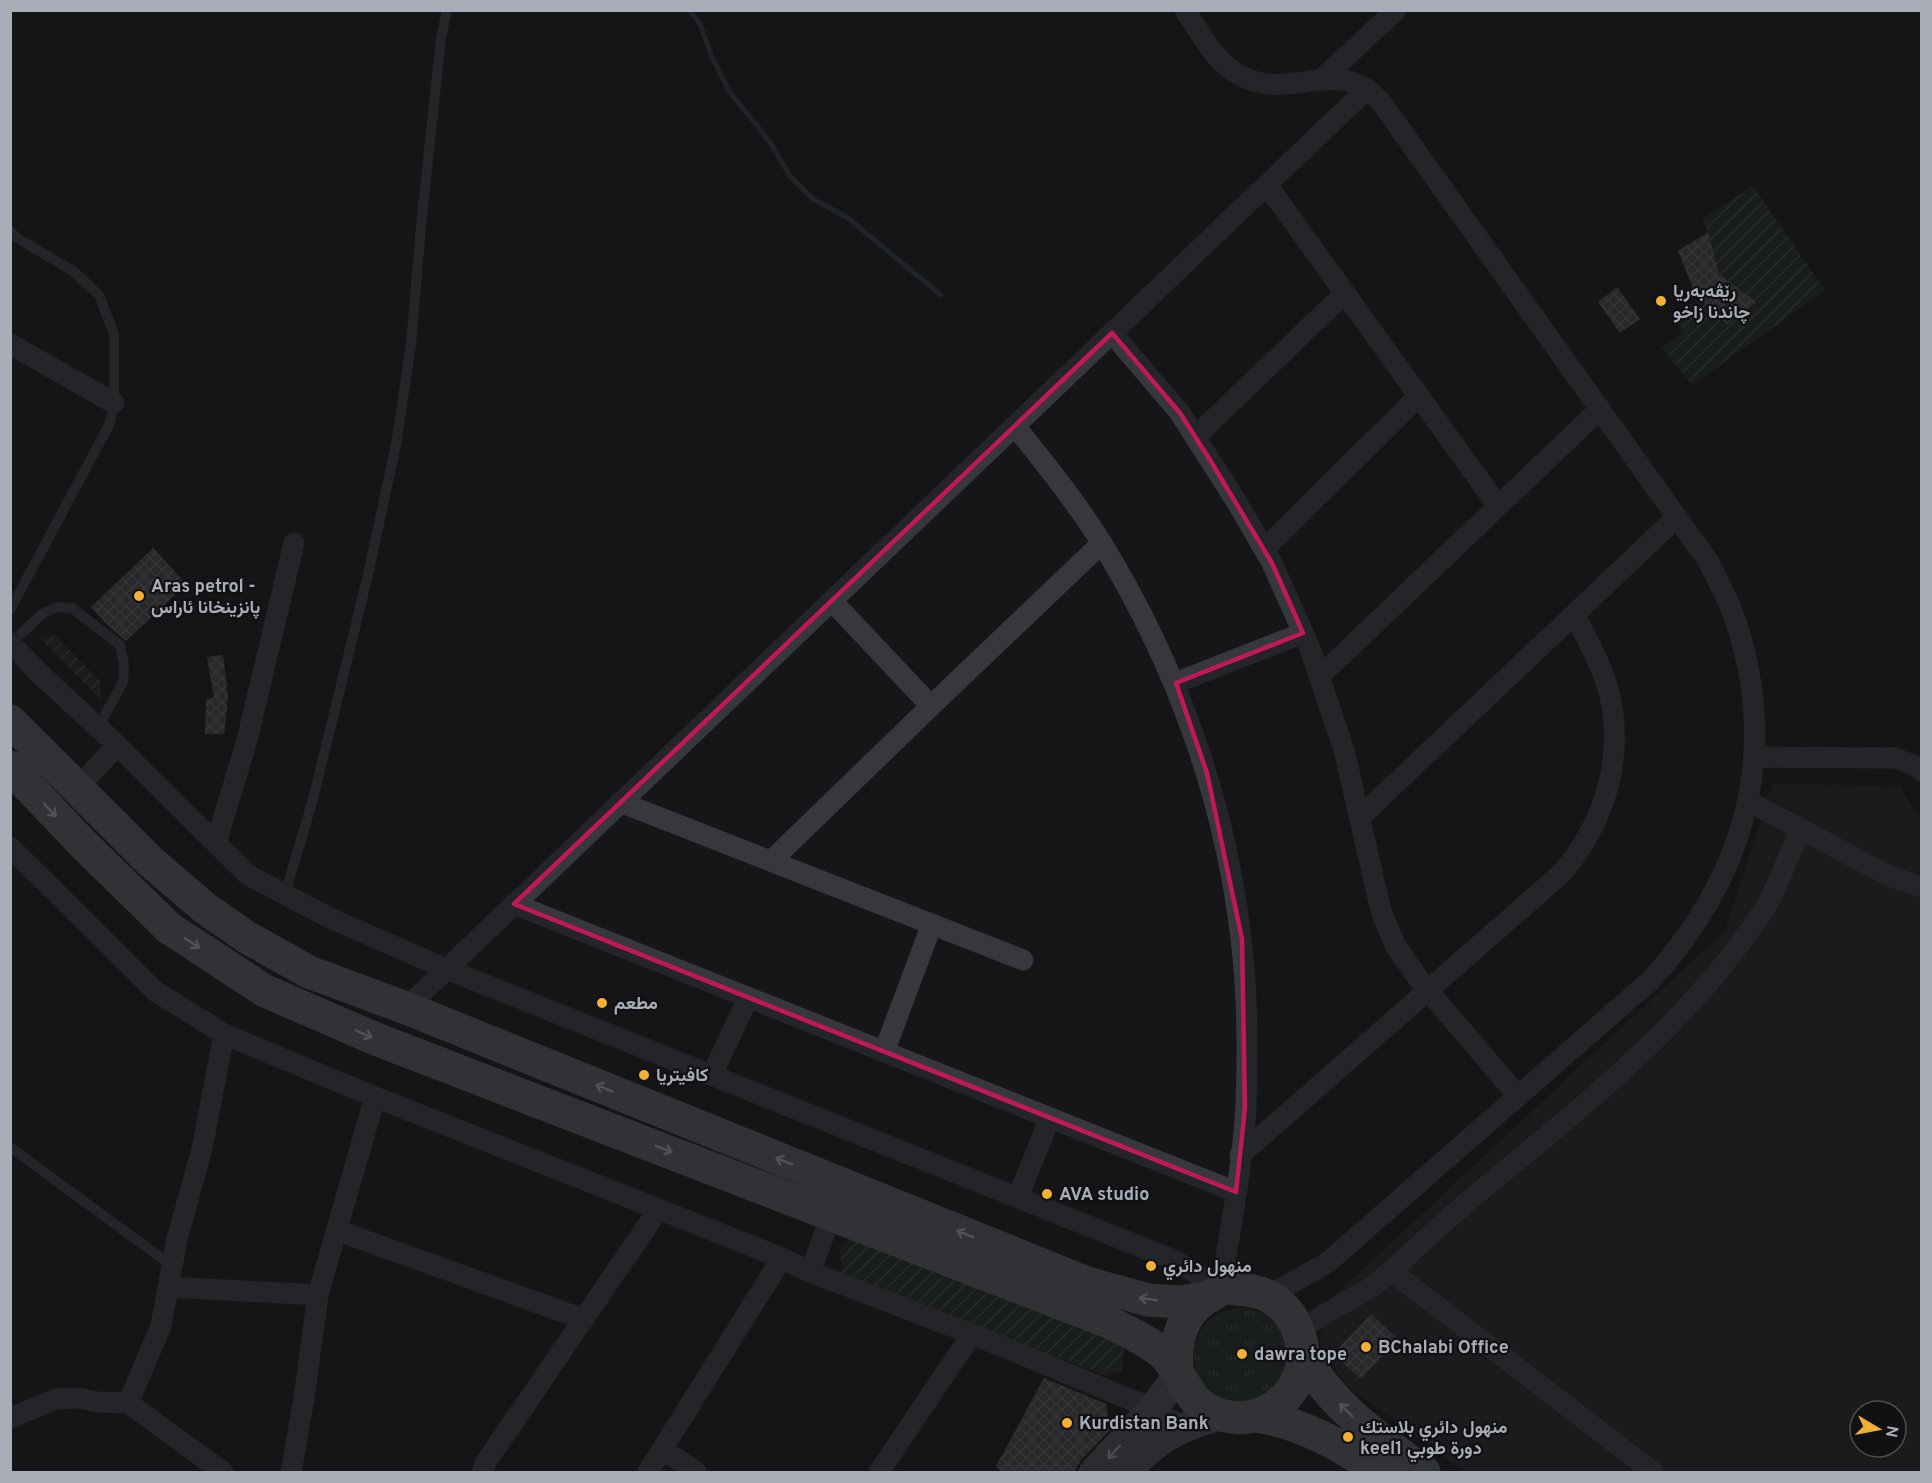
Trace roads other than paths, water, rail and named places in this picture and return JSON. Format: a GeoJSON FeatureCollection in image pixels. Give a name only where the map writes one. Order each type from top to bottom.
{"type":"FeatureCollection","features":[{"type":"Feature","properties":{"kind":"main road"},"geometry":{"type":"LineString","coordinates":[[10,721],[150,861],[206,909],[248,938],[309,972],[406,1008],[1087,1283],[1148,1300],[1179,1302],[1215,1293],[1246,1289],[1268,1296],[1290,1314],[1313,1374],[1354,1418],[1424,1473]]}},
{"type":"Feature","properties":{"kind":"main road"},"geometry":{"type":"LineString","coordinates":[[10,767],[84,845],[169,928],[265,991],[376,1039],[1109,1322],[1161,1352],[1178,1371]]}},
{"type":"Feature","properties":{"kind":"main road"},"geometry":{"type":"LineString","coordinates":[[1215,1293],[1191,1311],[1180,1328],[1175,1348],[1178,1371],[1185,1388],[1195,1400],[1221,1415],[1238,1418],[1256,1416],[1283,1421],[1328,1439],[1354,1454],[1378,1473]]}},
{"type":"Feature","properties":{"kind":"main road"},"geometry":{"type":"LineString","coordinates":[[1256,1416],[1275,1407],[1290,1393],[1300,1375],[1301,1342]]}},
{"type":"Feature","properties":{"kind":"main road"},"geometry":{"type":"LineString","coordinates":[[1094,1473],[1152,1409],[1178,1371]]}},
{"type":"Feature","properties":{"kind":"main road"},"geometry":{"type":"LineString","coordinates":[[1126,1473],[1158,1442],[1183,1427],[1221,1415]]}},
{"type":"Feature","properties":{"kind":"street"},"geometry":{"type":"LineString","coordinates":[[1185,10],[1214,53],[1237,74],[1266,85],[1282,86],[1337,79],[1353,82],[1375,95],[1708,561],[1725,593],[1737,626],[1747,660],[1753,696],[1754,757],[1748,801],[1727,867],[1695,927],[1674,955],[1651,980],[1327,1263],[1268,1296]]}},
{"type":"Feature","properties":{"kind":"street"},"geometry":{"type":"LineString","coordinates":[[1321,80],[1396,10]]}},
{"type":"Feature","properties":{"kind":"street"},"geometry":{"type":"LineString","coordinates":[[406,1008],[1367,89]]}},
{"type":"Feature","properties":{"kind":"street"},"geometry":{"type":"LineString","coordinates":[[1267,185],[1498,506]]}},
{"type":"Feature","properties":{"kind":"street"},"geometry":{"type":"LineString","coordinates":[[1195,437],[1345,293]]}},
{"type":"Feature","properties":{"kind":"street"},"geometry":{"type":"LineString","coordinates":[[1112,333],[1180,413],[1238,504],[1264,549],[1303,633],[1344,750],[1387,928],[1407,964],[1428,991],[1518,1096]]}},
{"type":"Feature","properties":{"kind":"street"},"geometry":{"type":"LineString","coordinates":[[10,344],[114,403]]}},
{"type":"Feature","properties":{"kind":"street"},"geometry":{"type":"LineString","coordinates":[[1264,549],[1419,396]]}},
{"type":"Feature","properties":{"kind":"street"},"geometry":{"type":"LineString","coordinates":[[1319,677],[1600,409]]}},
{"type":"Feature","properties":{"kind":"street"},"geometry":{"type":"LineString","coordinates":[[1015,426],[1061,483],[1102,543],[1144,617],[1175,683],[1207,773],[1228,855],[1242,939],[1247,1023],[1245,1108],[1236,1192],[1215,1293]]}},
{"type":"Feature","properties":{"kind":"street"},"geometry":{"type":"LineString","coordinates":[[1359,818],[1677,517]]}},
{"type":"Feature","properties":{"kind":"street"},"geometry":{"type":"LineString","coordinates":[[216,843],[247,740],[294,543]]}},
{"type":"Feature","properties":{"kind":"street"},"geometry":{"type":"LineString","coordinates":[[771,861],[1102,543]]}},
{"type":"Feature","properties":{"kind":"street"},"geometry":{"type":"LineString","coordinates":[[832,601],[931,706]]}},
{"type":"Feature","properties":{"kind":"street"},"geometry":{"type":"LineString","coordinates":[[1240,1155],[1562,873],[1577,856],[1598,819],[1610,780],[1614,738],[1613,716],[1603,675],[1575,615]]}},
{"type":"Feature","properties":{"kind":"street"},"geometry":{"type":"LineString","coordinates":[[1175,683],[1303,633]]}},
{"type":"Feature","properties":{"kind":"street"},"geometry":{"type":"LineString","coordinates":[[11,643],[39,673],[117,745],[248,875],[328,916],[446,969],[1176,1261],[1207,1280],[1215,1293]]}},
{"type":"Feature","properties":{"kind":"street"},"geometry":{"type":"LineString","coordinates":[[78,788],[117,745]]}},
{"type":"Feature","properties":{"kind":"street"},"geometry":{"type":"LineString","coordinates":[[1754,757],[1895,758],[1922,771]]}},
{"type":"Feature","properties":{"kind":"street"},"geometry":{"type":"LineString","coordinates":[[1748,801],[1889,876],[1922,887]]}},
{"type":"Feature","properties":{"kind":"street"},"geometry":{"type":"LineString","coordinates":[[620,802],[1023,960]]}},
{"type":"Feature","properties":{"kind":"street"},"geometry":{"type":"LineString","coordinates":[[1301,1342],[1372,1287],[1488,1185],[1560,1127],[1626,1067],[1710,983],[1764,910],[1801,829]]}},
{"type":"Feature","properties":{"kind":"street"},"geometry":{"type":"LineString","coordinates":[[10,847],[155,991],[224,1034],[375,1097],[782,1258],[810,1272],[972,1334],[1152,1409],[1183,1427]]}},
{"type":"Feature","properties":{"kind":"street"},"geometry":{"type":"LineString","coordinates":[[514,904],[1236,1192]]}},
{"type":"Feature","properties":{"kind":"street"},"geometry":{"type":"LineString","coordinates":[[884,1052],[932,924]]}},
{"type":"Feature","properties":{"kind":"street"},"geometry":{"type":"LineString","coordinates":[[712,1076],[748,998]]}},
{"type":"Feature","properties":{"kind":"street"},"geometry":{"type":"LineString","coordinates":[[128,1403],[161,1326],[177,1239],[202,1149],[224,1034]]}},
{"type":"Feature","properties":{"kind":"street"},"geometry":{"type":"LineString","coordinates":[[291,1473],[318,1295],[375,1097]]}},
{"type":"Feature","properties":{"kind":"street"},"geometry":{"type":"LineString","coordinates":[[1018,1197],[1050,1118]]}},
{"type":"Feature","properties":{"kind":"street"},"geometry":{"type":"LineString","coordinates":[[482,1473],[486,1462],[658,1210]]}},
{"type":"Feature","properties":{"kind":"street"},"geometry":{"type":"LineString","coordinates":[[810,1272],[832,1214]]}},
{"type":"Feature","properties":{"kind":"street"},"geometry":{"type":"LineString","coordinates":[[336,1230],[583,1319]]}},
{"type":"Feature","properties":{"kind":"street"},"geometry":{"type":"LineString","coordinates":[[648,1473],[782,1258]]}},
{"type":"Feature","properties":{"kind":"street"},"geometry":{"type":"LineString","coordinates":[[1391,1271],[1653,1473]]}},
{"type":"Feature","properties":{"kind":"street"},"geometry":{"type":"LineString","coordinates":[[169,1287],[318,1295]]}},
{"type":"Feature","properties":{"kind":"street"},"geometry":{"type":"LineString","coordinates":[[879,1473],[972,1334]]}},
{"type":"Feature","properties":{"kind":"street"},"geometry":{"type":"LineString","coordinates":[[10,1418],[56,1400],[78,1398],[98,1402],[128,1403],[224,1473]]}},
{"type":"Feature","properties":{"kind":"street"},"geometry":{"type":"LineString","coordinates":[[662,1449],[696,1473]]}},
{"type":"Feature","properties":{"kind":"lane"},"geometry":{"type":"LineString","coordinates":[[285,894],[313,799],[367,579],[396,446],[411,344],[423,202],[441,38],[447,10]]}},
{"type":"Feature","properties":{"kind":"lane"},"geometry":{"type":"LineString","coordinates":[[10,231],[17,238],[73,271],[99,295],[114,334],[114,403],[108,424],[10,610]]}},
{"type":"Feature","properties":{"kind":"lane"},"geometry":{"type":"LineString","coordinates":[[11,643],[42,614],[57,607],[72,608],[120,645],[124,665],[123,682],[98,728]]}},
{"type":"Feature","properties":{"kind":"lane"},"geometry":{"type":"LineString","coordinates":[[10,1147],[172,1266]]}},
{"type":"Feature","properties":{"kind":"waterway"},"geometry":{"type":"LineString","coordinates":[[689,10],[700,24],[712,57],[729,91],[770,142],[790,176],[813,199],[848,218],[941,295]]}},
{"type":"Feature","properties":{"kind":"place","name":"رێڤه‌به‌ريا چاندنا زاخو"},"geometry":{"type":"Point","coordinates":[1661,301]}},
{"type":"Feature","properties":{"kind":"place","name":"Aras petrol - پانزینخانا ئاراس"},"geometry":{"type":"Point","coordinates":[139,596]}},
{"type":"Feature","properties":{"kind":"place","name":"مطعم"},"geometry":{"type":"Point","coordinates":[602,1003]}},
{"type":"Feature","properties":{"kind":"place","name":"كافيتريا"},"geometry":{"type":"Point","coordinates":[644,1075]}},
{"type":"Feature","properties":{"kind":"place","name":"AVA studio"},"geometry":{"type":"Point","coordinates":[1047,1194]}},
{"type":"Feature","properties":{"kind":"place","name":"منهول دائري"},"geometry":{"type":"Point","coordinates":[1151,1266]}},
{"type":"Feature","properties":{"kind":"place","name":"BChalabi Office"},"geometry":{"type":"Point","coordinates":[1366,1347]}},
{"type":"Feature","properties":{"kind":"place","name":"dawra tope"},"geometry":{"type":"Point","coordinates":[1242,1354]}},
{"type":"Feature","properties":{"kind":"place","name":"Kurdistan Bank"},"geometry":{"type":"Point","coordinates":[1067,1423]}},
{"type":"Feature","properties":{"kind":"place","name":"منهول دائري بلاستك keel1 دورة طوبي"},"geometry":{"type":"Point","coordinates":[1348,1437]}}]}
